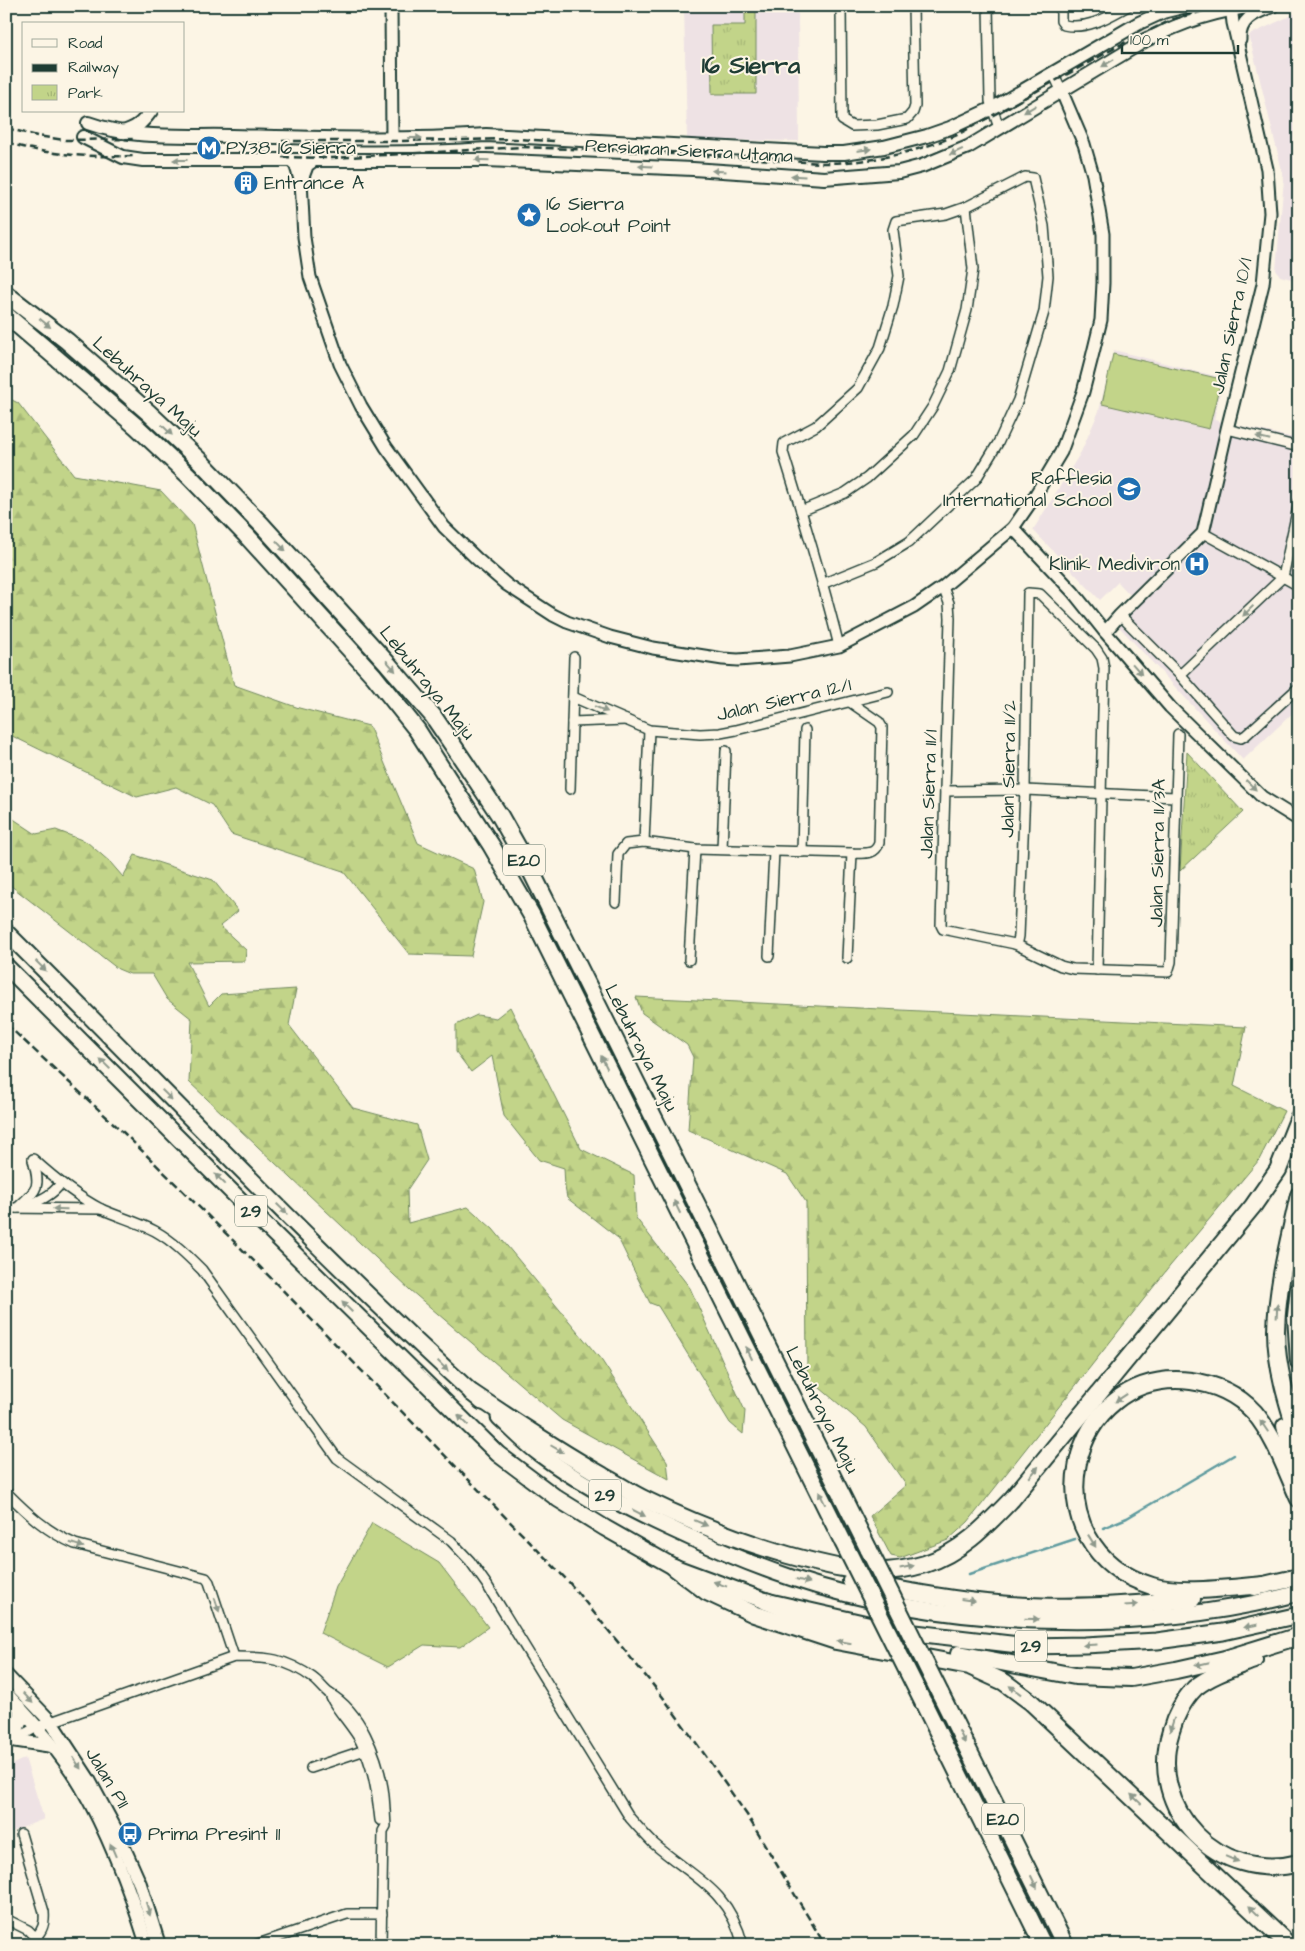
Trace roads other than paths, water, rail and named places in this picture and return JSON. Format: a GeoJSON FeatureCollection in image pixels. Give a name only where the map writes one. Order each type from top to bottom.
{"type":"FeatureCollection","features":[{"type":"Feature","properties":{"kind":"highway","name":"Lebuhraya Maju"},"geometry":{"type":"LineString","coordinates":[[6,294],[67,341],[149,413],[268,532],[433,716],[500,816],[530,872],[1065,1945]]}},
{"type":"Feature","properties":{"kind":"highway","name":"Lebuhraya Maju"},"geometry":{"type":"LineString","coordinates":[[6,314],[138,427],[246,535],[374,676],[416,730],[491,845],[532,916],[1043,1945]]}},
{"type":"Feature","properties":{"kind":"highway","name":"29"},"geometry":{"type":"LineString","coordinates":[[6,932],[289,1216],[472,1393],[539,1454],[603,1494],[699,1542],[794,1579],[851,1595],[950,1613],[1030,1620],[1101,1620],[1173,1616],[1280,1598],[1299,1593]]}},
{"type":"Feature","properties":{"kind":"highway","name":"29"},"geometry":{"type":"LineString","coordinates":[[6,966],[277,1238],[498,1454],[558,1499],[674,1567],[766,1600],[898,1631],[1027,1646],[1158,1641],[1223,1632],[1299,1615]]}},
{"type":"Feature","properties":{"kind":"highway"},"geometry":{"type":"LineString","coordinates":[[753,1545],[834,1568],[872,1572],[926,1564],[957,1548],[983,1529],[1012,1499],[1253,1206],[1278,1170],[1299,1117]]}},
{"type":"Feature","properties":{"kind":"highway"},"geometry":{"type":"LineString","coordinates":[[1299,1195],[1279,1288],[1276,1332],[1279,1359],[1299,1439]]}},
{"type":"Feature","properties":{"kind":"highway"},"geometry":{"type":"LineString","coordinates":[[1299,1289],[1297,1319],[1299,1361]]}},
{"type":"Feature","properties":{"kind":"highway"},"geometry":{"type":"LineString","coordinates":[[1279,1359],[1276,1391],[1299,1479]]}},
{"type":"Feature","properties":{"kind":"highway"},"geometry":{"type":"LineString","coordinates":[[1265,1585],[1170,1590],[1153,1587],[1131,1578],[1106,1560],[1092,1543],[1080,1520],[1076,1505],[1076,1469],[1081,1448],[1099,1418],[1110,1406],[1132,1391],[1156,1382],[1179,1380],[1204,1383],[1230,1393],[1254,1413],[1266,1428],[1299,1499]]}},
{"type":"Feature","properties":{"kind":"highway"},"geometry":{"type":"LineString","coordinates":[[472,1393],[550,1445],[645,1500],[816,1572],[838,1578],[922,1594],[998,1604],[1090,1607],[1146,1604],[1208,1596],[1299,1577]]}},
{"type":"Feature","properties":{"kind":"highway"},"geometry":{"type":"LineString","coordinates":[[674,1567],[707,1592],[754,1614],[799,1630],[836,1640],[969,1666],[1004,1682],[1031,1702],[1289,1945]]}},
{"type":"Feature","properties":{"kind":"highway"},"geometry":{"type":"LineString","coordinates":[[766,1600],[824,1624],[1012,1665],[1075,1676],[1104,1678],[1131,1678],[1176,1670],[1225,1659],[1299,1636]]}},
{"type":"Feature","properties":{"kind":"highway"},"geometry":{"type":"LineString","coordinates":[[1299,1636],[1279,1650],[1222,1672],[1195,1688],[1176,1716],[1166,1747],[1165,1769],[1170,1795],[1189,1828],[1207,1845],[1224,1856],[1245,1864],[1265,1867],[1287,1866],[1299,1862]]}},
{"type":"Feature","properties":{"kind":"main road","name":"Persiaran Sierra Utama"},"geometry":{"type":"LineString","coordinates":[[1186,6],[1164,12],[1139,23],[992,108],[927,136],[884,147],[844,153],[486,135],[392,138],[134,135],[92,124],[86,139],[123,157],[143,160],[486,160],[693,169],[824,178],[899,172],[922,166],[968,147],[1061,90],[1146,40],[1172,27],[1192,19],[1232,8],[1257,6]]}},
{"type":"Feature","properties":{"kind":"main road"},"geometry":{"type":"LineString","coordinates":[[122,132],[134,129],[143,123],[150,112]]}},
{"type":"Feature","properties":{"kind":"main road"},"geometry":{"type":"LineString","coordinates":[[154,112],[155,127],[164,136]]}},
{"type":"Feature","properties":{"kind":"main road"},"geometry":{"type":"LineString","coordinates":[[291,160],[296,165],[301,181]]}},
{"type":"Feature","properties":{"kind":"main road"},"geometry":{"type":"LineString","coordinates":[[301,181],[307,165],[314,160]]}},
{"type":"Feature","properties":{"kind":"main road","name":"Jalan P11"},"geometry":{"type":"LineString","coordinates":[[6,1674],[51,1722],[89,1780],[117,1832],[140,1884],[159,1945]]}},
{"type":"Feature","properties":{"kind":"main road","name":"Jalan P11"},"geometry":{"type":"LineString","coordinates":[[6,1693],[37,1727],[80,1785],[108,1837],[130,1888],[148,1945]]}},
{"type":"Feature","properties":{"kind":"main road"},"geometry":{"type":"LineString","coordinates":[[9,1742],[20,1723],[20,1707]]}},
{"type":"Feature","properties":{"kind":"main road"},"geometry":{"type":"LineString","coordinates":[[9,1742],[34,1742],[52,1746]]}},
{"type":"Feature","properties":{"kind":"street"},"geometry":{"type":"LineString","coordinates":[[391,6],[392,138]]}},
{"type":"Feature","properties":{"kind":"street"},"geometry":{"type":"LineString","coordinates":[[841,6],[842,120],[852,126],[877,125],[907,119],[913,112],[915,106],[913,6]]}},
{"type":"Feature","properties":{"kind":"street"},"geometry":{"type":"LineString","coordinates":[[988,6],[989,83],[992,108],[998,128]]}},
{"type":"Feature","properties":{"kind":"street"},"geometry":{"type":"LineString","coordinates":[[1061,6],[1064,25],[1084,26],[1102,21],[1128,6]]}},
{"type":"Feature","properties":{"kind":"street"},"geometry":{"type":"LineString","coordinates":[[1240,47],[1241,27],[1248,17],[1273,6]]}},
{"type":"Feature","properties":{"kind":"street","name":"Jalan Sierra 10/1"},"geometry":{"type":"LineString","coordinates":[[1204,532],[1263,284],[1270,213],[1267,169],[1233,23],[1232,8]]}},
{"type":"Feature","properties":{"kind":"street"},"geometry":{"type":"LineString","coordinates":[[301,181],[304,236],[310,277],[340,364],[386,447],[444,527],[484,566],[507,585],[561,619],[610,637],[653,648],[738,660],[790,656],[839,646],[914,607],[943,588],[1013,528],[1061,452],[1083,392],[1100,320],[1103,283],[1102,234],[1093,175],[1084,144],[1053,73]]}},
{"type":"Feature","properties":{"kind":"street"},"geometry":{"type":"LineString","coordinates":[[822,584],[876,562],[909,542],[976,479],[998,443],[1018,400],[1044,312],[1047,285],[1044,226],[1033,178],[1025,177],[966,207],[946,214],[899,220],[894,225],[899,276],[893,306],[880,348],[858,388],[816,426],[787,440],[782,447],[839,646]]}},
{"type":"Feature","properties":{"kind":"street"},"geometry":{"type":"LineString","coordinates":[[801,511],[845,493],[867,478],[914,435],[933,406],[950,371],[967,310],[973,269],[966,207]]}},
{"type":"Feature","properties":{"kind":"street"},"geometry":{"type":"LineString","coordinates":[[1227,429],[1299,446]]}},
{"type":"Feature","properties":{"kind":"street"},"geometry":{"type":"LineString","coordinates":[[1180,675],[1284,577],[1299,502]]}},
{"type":"Feature","properties":{"kind":"street"},"geometry":{"type":"LineString","coordinates":[[1013,528],[1073,592],[1170,707],[1262,797],[1299,820]]}},
{"type":"Feature","properties":{"kind":"street"},"geometry":{"type":"LineString","coordinates":[[1105,632],[1204,532],[1299,586]]}},
{"type":"Feature","properties":{"kind":"street","name":"Jalan Sierra 11/1"},"geometry":{"type":"LineString","coordinates":[[943,588],[949,603],[950,618],[941,926],[946,931],[1015,944]]}},
{"type":"Feature","properties":{"kind":"street","name":"Jalan Sierra 11/2"},"geometry":{"type":"LineString","coordinates":[[1015,944],[1019,936],[1025,790],[1028,593],[1040,594],[1096,649],[1102,658],[1104,668],[1101,793]]}},
{"type":"Feature","properties":{"kind":"street"},"geometry":{"type":"LineString","coordinates":[[1120,615],[1180,675],[1234,736],[1241,738],[1299,687]]}},
{"type":"Feature","properties":{"kind":"street"},"geometry":{"type":"LineString","coordinates":[[570,788],[574,657]]}},
{"type":"Feature","properties":{"kind":"street","name":"Jalan Sierra 12/1"},"geometry":{"type":"LineString","coordinates":[[573,697],[649,730],[700,734],[720,733],[888,692]]}},
{"type":"Feature","properties":{"kind":"street"},"geometry":{"type":"LineString","coordinates":[[616,902],[618,854],[620,849],[626,844],[644,842],[695,849],[852,853],[872,853],[877,849],[879,843],[882,727],[850,702]]}},
{"type":"Feature","properties":{"kind":"street"},"geometry":{"type":"LineString","coordinates":[[572,722],[629,720]]}},
{"type":"Feature","properties":{"kind":"street"},"geometry":{"type":"LineString","coordinates":[[644,842],[649,730]]}},
{"type":"Feature","properties":{"kind":"street"},"geometry":{"type":"LineString","coordinates":[[802,852],[805,730]]}},
{"type":"Feature","properties":{"kind":"street","name":"Jalan Sierra 11/3A"},"geometry":{"type":"LineString","coordinates":[[1097,970],[1168,972],[1171,962],[1178,734]]}},
{"type":"Feature","properties":{"kind":"street"},"geometry":{"type":"LineString","coordinates":[[722,850],[726,752]]}},
{"type":"Feature","properties":{"kind":"street"},"geometry":{"type":"LineString","coordinates":[[945,791],[1025,790],[1175,797]]}},
{"type":"Feature","properties":{"kind":"street"},"geometry":{"type":"LineString","coordinates":[[1015,944],[1061,966],[1073,969],[1097,970],[1101,793]]}},
{"type":"Feature","properties":{"kind":"street"},"geometry":{"type":"LineString","coordinates":[[689,960],[695,849]]}},
{"type":"Feature","properties":{"kind":"street"},"geometry":{"type":"LineString","coordinates":[[769,956],[774,851]]}},
{"type":"Feature","properties":{"kind":"street"},"geometry":{"type":"LineString","coordinates":[[847,958],[852,853]]}},
{"type":"Feature","properties":{"kind":"street"},"geometry":{"type":"LineString","coordinates":[[17,1208],[35,1192],[37,1185],[33,1159],[61,1183],[103,1210],[156,1232],[185,1253],[202,1270],[337,1458],[451,1541],[470,1561],[492,1593],[630,1818],[653,1843],[710,1886],[735,1920],[741,1943]]}},
{"type":"Feature","properties":{"kind":"street"},"geometry":{"type":"LineString","coordinates":[[17,1208],[40,1201],[61,1183]]}},
{"type":"Feature","properties":{"kind":"street"},"geometry":{"type":"LineString","coordinates":[[6,1208],[103,1210]]}},
{"type":"Feature","properties":{"kind":"street"},"geometry":{"type":"LineString","coordinates":[[6,1492],[35,1521],[63,1540],[206,1578],[234,1657]]}},
{"type":"Feature","properties":{"kind":"street"},"geometry":{"type":"LineString","coordinates":[[9,1742],[37,1727],[234,1657],[278,1659],[298,1667],[316,1680],[330,1694],[331,1700],[351,1726],[365,1750],[372,1769],[377,1791],[380,1827],[383,1832]]}},
{"type":"Feature","properties":{"kind":"street"},"geometry":{"type":"LineString","coordinates":[[330,1694],[336,1695],[366,1736],[372,1749],[384,1789],[386,1826],[383,1832],[381,1945]]}},
{"type":"Feature","properties":{"kind":"street"},"geometry":{"type":"LineString","coordinates":[[311,1768],[365,1750]]}},
{"type":"Feature","properties":{"kind":"street"},"geometry":{"type":"LineString","coordinates":[[21,1834],[44,1912],[45,1922],[41,1932],[36,1937]]}},
{"type":"Feature","properties":{"kind":"street"},"geometry":{"type":"LineString","coordinates":[[255,1945],[346,1914],[382,1914]]}},
{"type":"Feature","properties":{"kind":"street"},"geometry":{"type":"LineString","coordinates":[[6,1918],[28,1930],[43,1945]]}},
{"type":"Feature","properties":{"kind":"waterway"},"geometry":{"type":"LineString","coordinates":[[1103,1528],[1127,1518],[1234,1455]]}},
{"type":"Feature","properties":{"kind":"waterway"},"geometry":{"type":"LineString","coordinates":[[969,1574],[1075,1539]]}},
{"type":"Feature","properties":{"kind":"railway"},"geometry":{"type":"LineString","coordinates":[[282,157],[332,158],[522,147],[823,163],[874,159],[908,152],[957,135],[1133,38],[1174,19],[1222,6]]}},
{"type":"Feature","properties":{"kind":"railway"},"geometry":{"type":"LineString","coordinates":[[6,128],[37,136],[65,140],[135,139]]}},
{"type":"Feature","properties":{"kind":"railway"},"geometry":{"type":"LineString","coordinates":[[282,141],[515,139],[554,141]]}},
{"type":"Feature","properties":{"kind":"railway"},"geometry":{"type":"LineString","coordinates":[[6,142],[21,147],[69,155],[134,156]]}},
{"type":"Feature","properties":{"kind":"railway"},"geometry":{"type":"LineString","coordinates":[[6,1024],[124,1133],[260,1267],[568,1581],[662,1696],[710,1762],[747,1815],[825,1945]]}},
{"type":"Feature","properties":{"kind":"place","name":"PY38 16 Sierra"},"geometry":{"type":"Point","coordinates":[209,148]}},
{"type":"Feature","properties":{"kind":"place","name":"Entrance A"},"geometry":{"type":"Point","coordinates":[246,183]}},
{"type":"Feature","properties":{"kind":"place","name":"16 Sierra Lookout Point"},"geometry":{"type":"Point","coordinates":[529,215]}},
{"type":"Feature","properties":{"kind":"place","name":"Rafflesia International School"},"geometry":{"type":"Point","coordinates":[1129,489]}},
{"type":"Feature","properties":{"kind":"place","name":"Klinik Mediviron"},"geometry":{"type":"Point","coordinates":[1197,564]}},
{"type":"Feature","properties":{"kind":"place","name":"Prima Presint 11"},"geometry":{"type":"Point","coordinates":[130,1834]}},
{"type":"Feature","properties":{"kind":"district","name":"16 Sierra"},"geometry":{"type":"Point","coordinates":[751,66]}}]}
